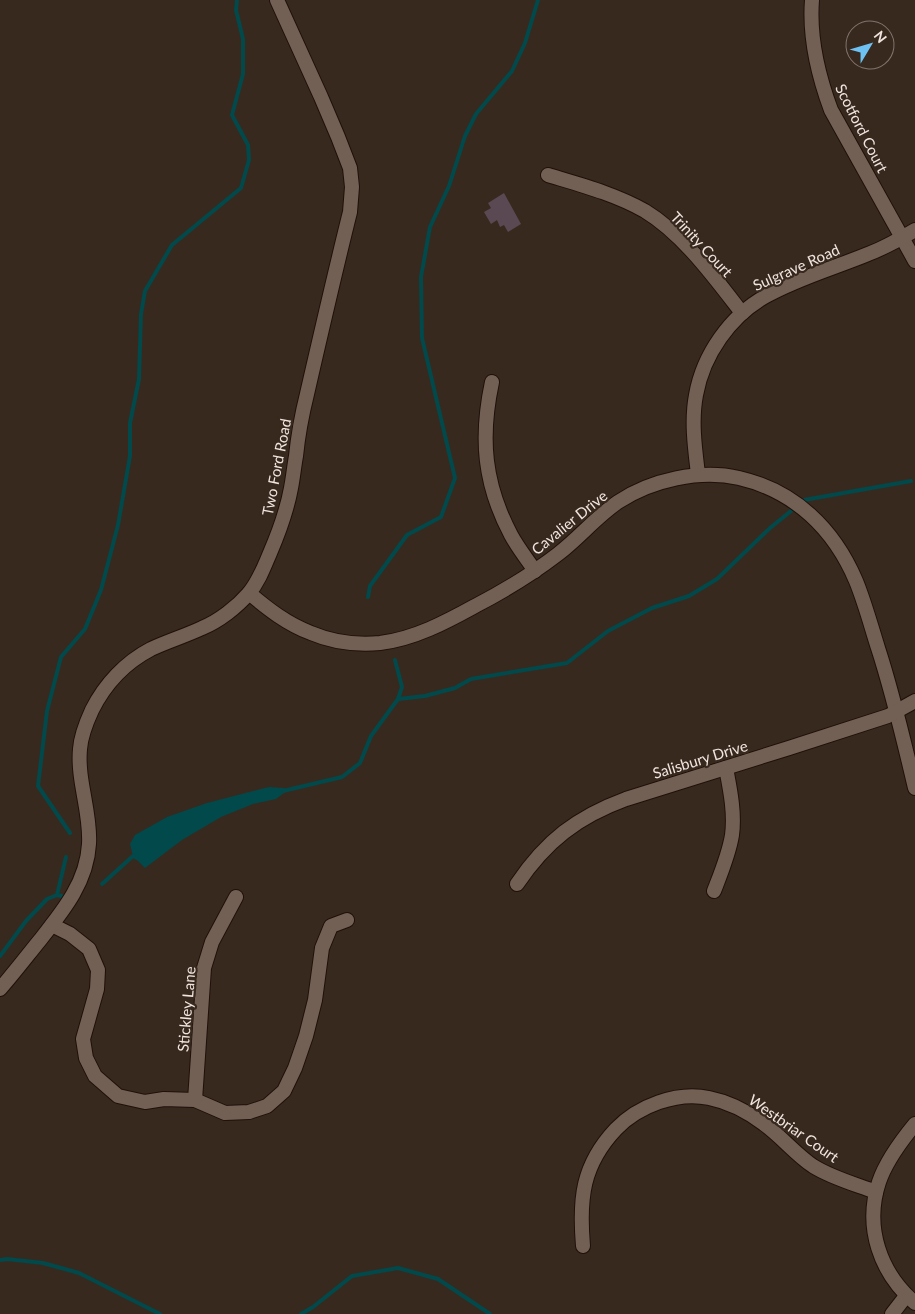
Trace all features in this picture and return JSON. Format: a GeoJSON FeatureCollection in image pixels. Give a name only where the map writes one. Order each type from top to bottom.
{"type":"FeatureCollection","features":[{"type":"Feature","properties":{"kind":"street","name":"Two Ford Road"},"geometry":{"type":"LineString","coordinates":[[0,989],[73,896],[81,880],[86,863],[89,835],[80,768],[80,750],[83,733],[95,704],[103,691],[132,661],[160,645],[221,618],[238,604],[261,574],[287,508],[306,395],[350,212],[352,187],[350,168],[338,137],[278,0]]}},
{"type":"Feature","properties":{"kind":"street","name":"Scotford Court"},"geometry":{"type":"LineString","coordinates":[[812,0],[812,34],[816,60],[831,110],[915,261]]}},
{"type":"Feature","properties":{"kind":"street","name":"Trinity Court"},"geometry":{"type":"LineString","coordinates":[[548,175],[597,190],[626,201],[646,212],[681,240],[742,314]]}},
{"type":"Feature","properties":{"kind":"street","name":"Sulgrave Road"},"geometry":{"type":"LineString","coordinates":[[698,474],[694,437],[695,396],[706,363],[724,333],[742,314],[767,296],[808,277],[869,254],[915,230]]}},
{"type":"Feature","properties":{"kind":"street"},"geometry":{"type":"LineString","coordinates":[[492,382],[485,424],[485,451],[493,494],[512,538],[535,571]]}},
{"type":"Feature","properties":{"kind":"street","name":"Cavalier Drive"},"geometry":{"type":"LineString","coordinates":[[248,593],[279,617],[312,634],[343,642],[364,644],[381,643],[404,638],[430,629],[499,594],[560,552],[619,501],[637,492],[656,484],[698,474],[744,479],[767,487],[799,505],[819,522],[845,557],[855,580],[890,688],[915,788]]}},
{"type":"Feature","properties":{"kind":"street","name":"Salisbury Drive"},"geometry":{"type":"LineString","coordinates":[[517,884],[528,866],[542,850],[565,830],[604,807],[888,716],[915,701]]}},
{"type":"Feature","properties":{"kind":"street"},"geometry":{"type":"LineString","coordinates":[[714,891],[727,855],[732,834],[730,791],[726,768]]}},
{"type":"Feature","properties":{"kind":"street","name":"Stickley Lane"},"geometry":{"type":"LineString","coordinates":[[195,1100],[204,968],[212,942],[236,897]]}},
{"type":"Feature","properties":{"kind":"street"},"geometry":{"type":"LineString","coordinates":[[52,924],[70,934],[89,949],[98,970],[97,990],[83,1039],[86,1058],[95,1076],[118,1096],[145,1102],[164,1099],[195,1100],[225,1113],[249,1112],[267,1106],[284,1091],[296,1068],[306,1036],[315,1000],[322,948],[331,926],[347,920]]}},
{"type":"Feature","properties":{"kind":"street","name":"Westbriar Court"},"geometry":{"type":"LineString","coordinates":[[583,1246],[581,1225],[585,1183],[595,1156],[604,1142],[618,1127],[644,1109],[681,1097],[699,1096],[732,1105],[766,1125],[802,1158],[814,1166],[831,1175],[876,1192]]}},
{"type":"Feature","properties":{"kind":"street"},"geometry":{"type":"LineString","coordinates":[[892,1314],[911,1300],[891,1277],[877,1246],[874,1225],[876,1192],[893,1154],[915,1124]]}},
{"type":"Feature","properties":{"kind":"water"},"geometry":{"type":"Polygon","coordinates":[[[269,787],[288,790],[276,799],[253,804],[221,817],[182,840],[145,868],[133,856],[130,844],[135,835],[167,817],[207,803],[269,787]]]}},
{"type":"Feature","properties":{"kind":"building"},"geometry":{"type":"Polygon","coordinates":[[[504,193],[521,224],[508,232],[504,225],[500,227],[497,220],[491,224],[484,212],[491,208],[488,203],[504,193]]]}},
{"type":"Feature","properties":{"kind":"waterway"},"geometry":{"type":"LineString","coordinates":[[70,833],[38,786],[47,711],[61,657],[85,629],[101,590],[118,525],[130,456],[130,423],[139,379],[141,314],[145,291],[172,245],[241,188],[249,160],[248,145],[232,115],[243,74],[243,39],[236,10],[237,0]]}},
{"type":"Feature","properties":{"kind":"waterway"},"geometry":{"type":"LineString","coordinates":[[368,597],[370,586],[407,535],[441,517],[455,478],[422,338],[421,277],[430,227],[449,186],[465,136],[476,114],[512,71],[525,43],[538,0]]}},
{"type":"Feature","properties":{"kind":"waterway"},"geometry":{"type":"LineString","coordinates":[[804,500],[911,481]]}},
{"type":"Feature","properties":{"kind":"waterway"},"geometry":{"type":"LineString","coordinates":[[398,699],[425,696],[455,688],[471,679],[567,663],[608,631],[652,608],[689,596],[717,579],[770,528],[791,511]]}},
{"type":"Feature","properties":{"kind":"waterway"},"geometry":{"type":"LineString","coordinates":[[283,791],[342,777],[360,763],[371,736],[398,699],[402,687],[395,660]]}},
{"type":"Feature","properties":{"kind":"waterway"},"geometry":{"type":"LineString","coordinates":[[102,884],[133,856],[137,858]]}},
{"type":"Feature","properties":{"kind":"waterway"},"geometry":{"type":"LineString","coordinates":[[57,895],[66,857]]}},
{"type":"Feature","properties":{"kind":"waterway"},"geometry":{"type":"LineString","coordinates":[[0,956],[26,921],[47,899],[57,895],[62,896]]}},
{"type":"Feature","properties":{"kind":"waterway"},"geometry":{"type":"LineString","coordinates":[[0,1260],[43,1263],[79,1273],[160,1314]]}},
{"type":"Feature","properties":{"kind":"waterway"},"geometry":{"type":"LineString","coordinates":[[301,1314],[313,1307],[352,1276],[398,1268],[438,1279],[490,1314]]}}]}
